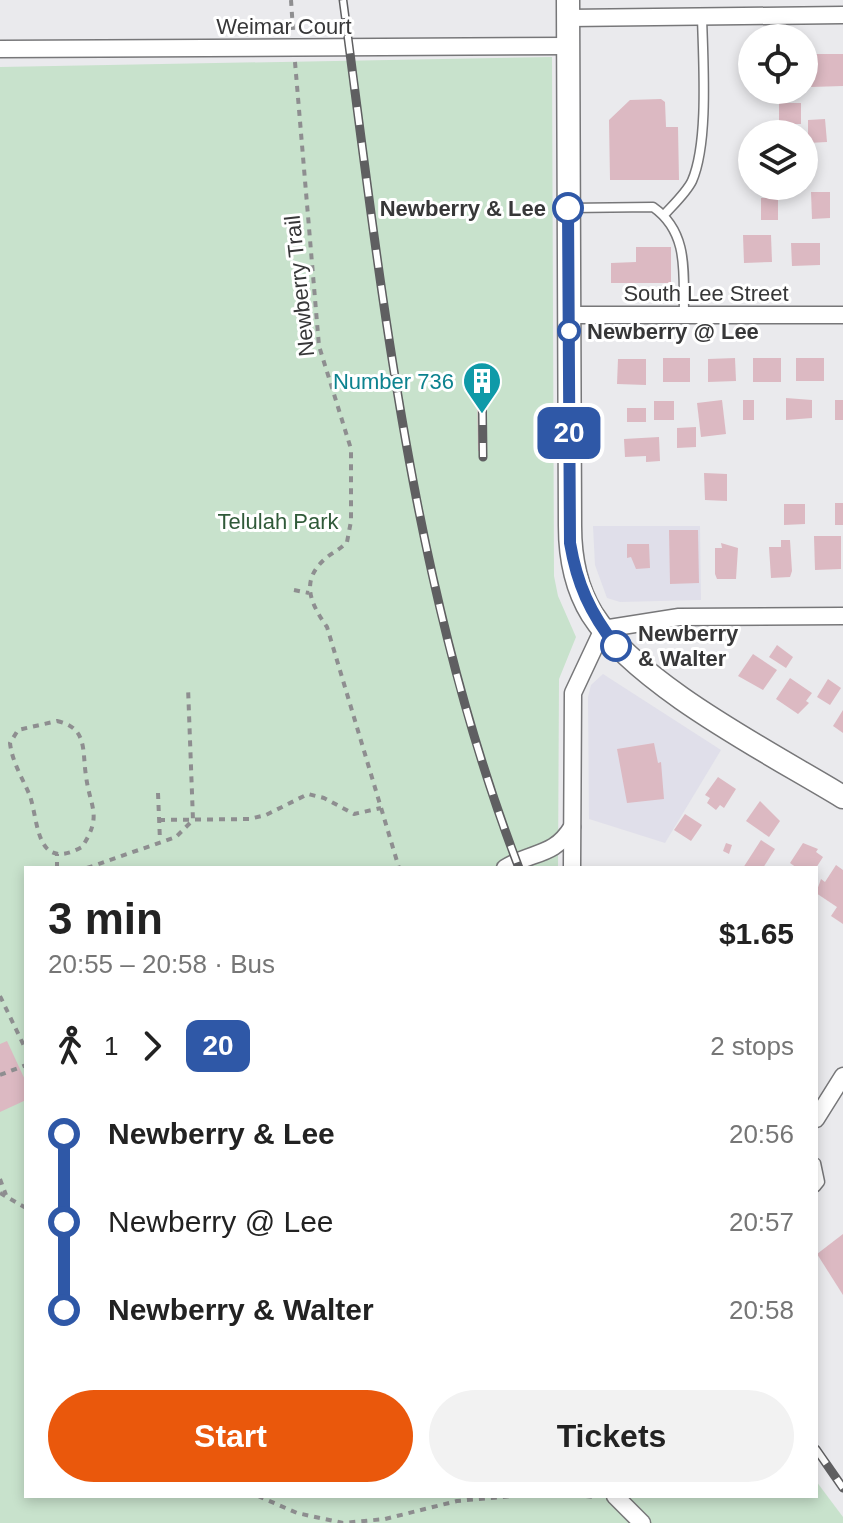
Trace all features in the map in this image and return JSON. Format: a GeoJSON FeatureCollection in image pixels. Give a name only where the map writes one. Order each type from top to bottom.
{"type":"FeatureCollection","features":[{"type":"Feature","properties":{"kind":"main road"},"geometry":{"type":"LineString","coordinates":[[568,9],[570,543],[577,580],[603,629],[616,646],[733,731],[843,797]]}},
{"type":"Feature","properties":{"kind":"street"},"geometry":{"type":"LineString","coordinates":[[568,9],[702,16],[843,15]]}},
{"type":"Feature","properties":{"kind":"street","name":"Weimar Court"},"geometry":{"type":"LineString","coordinates":[[0,49],[568,46]]}},
{"type":"Feature","properties":{"kind":"street","name":"South Lee Street"},"geometry":{"type":"LineString","coordinates":[[568,315],[843,315]]}},
{"type":"Feature","properties":{"kind":"street"},"geometry":{"type":"LineString","coordinates":[[572,866],[573,693],[603,629],[679,617],[843,616]]}},
{"type":"Feature","properties":{"kind":"street"},"geometry":{"type":"LineString","coordinates":[[510,866],[553,849],[562,843],[573,825]]}},
{"type":"Feature","properties":{"kind":"street"},"geometry":{"type":"LineString","coordinates":[[818,1116],[843,1076]]}},
{"type":"Feature","properties":{"kind":"street"},"geometry":{"type":"LineString","coordinates":[[617,1498],[642,1523]]}},
{"type":"Feature","properties":{"kind":"lane"},"geometry":{"type":"LineString","coordinates":[[664,215],[691,184],[697,167],[704,90],[702,16]]}},
{"type":"Feature","properties":{"kind":"lane"},"geometry":{"type":"LineString","coordinates":[[568,208],[653,207],[664,215],[682,246],[684,316]]}},
{"type":"Feature","properties":{"kind":"path","name":"Newberry Trail"},"geometry":{"type":"LineString","coordinates":[[291,0],[319,346],[349,435],[352,464],[347,542],[318,565],[311,576],[309,593]]}},
{"type":"Feature","properties":{"kind":"path"},"geometry":{"type":"LineString","coordinates":[[294,590],[309,593],[315,611],[327,627],[398,866]]}},
{"type":"Feature","properties":{"kind":"path"},"geometry":{"type":"LineString","coordinates":[[92,866],[176,837],[193,820],[188,687]]}},
{"type":"Feature","properties":{"kind":"path"},"geometry":{"type":"LineString","coordinates":[[53,721],[70,724],[81,736],[96,814],[82,847],[71,853],[57,853],[40,839],[32,804],[10,743],[18,730],[53,721]]}},
{"type":"Feature","properties":{"kind":"path"},"geometry":{"type":"LineString","coordinates":[[158,793],[160,841]]}},
{"type":"Feature","properties":{"kind":"path"},"geometry":{"type":"LineString","coordinates":[[159,820],[249,819],[266,815],[308,794],[324,798],[354,814],[381,808]]}},
{"type":"Feature","properties":{"kind":"path"},"geometry":{"type":"LineString","coordinates":[[57,853],[57,866]]}},
{"type":"Feature","properties":{"kind":"path"},"geometry":{"type":"LineString","coordinates":[[0,996],[24,1046]]}},
{"type":"Feature","properties":{"kind":"path"},"geometry":{"type":"LineString","coordinates":[[0,1075],[24,1066]]}},
{"type":"Feature","properties":{"kind":"path"},"geometry":{"type":"LineString","coordinates":[[0,1179],[7,1198]]}},
{"type":"Feature","properties":{"kind":"path"},"geometry":{"type":"LineString","coordinates":[[0,1193],[24,1207]]}},
{"type":"Feature","properties":{"kind":"path"},"geometry":{"type":"LineString","coordinates":[[263,1498],[297,1513],[343,1523],[395,1517],[457,1501],[491,1498]]}},
{"type":"Feature","properties":{"kind":"shaded area"},"geometry":{"type":"Polygon","coordinates":[[[593,526],[700,526],[701,600],[620,602],[607,598],[595,565],[593,526]]]}},
{"type":"Feature","properties":{"kind":"shaded area"},"geometry":{"type":"Polygon","coordinates":[[[603,674],[721,750],[665,843],[589,819],[588,697],[591,685],[603,674]]]}},
{"type":"Feature","properties":{"kind":"green space","name":"Telulah Park"},"geometry":{"type":"Polygon","coordinates":[[[552,57],[554,576],[558,596],[576,637],[559,679],[558,866],[24,866],[24,1498],[818,1498],[818,1484],[843,1517],[843,1523],[0,1523],[0,67],[552,57]]]}},
{"type":"Feature","properties":{"kind":"building"},"geometry":{"type":"Polygon","coordinates":[[[818,54],[843,54],[843,86],[818,87],[818,54]]]}},
{"type":"Feature","properties":{"kind":"building"},"geometry":{"type":"Polygon","coordinates":[[[661,99],[665,102],[666,127],[678,127],[679,180],[610,180],[609,120],[630,100],[661,99]]]}},
{"type":"Feature","properties":{"kind":"building"},"geometry":{"type":"Polygon","coordinates":[[[779,104],[801,104],[801,120],[779,120],[779,104]]]}},
{"type":"Feature","properties":{"kind":"building"},"geometry":{"type":"Polygon","coordinates":[[[825,119],[827,142],[818,142],[818,120],[808,120],[825,119]]]}},
{"type":"Feature","properties":{"kind":"building"},"geometry":{"type":"Polygon","coordinates":[[[818,192],[830,192],[830,218],[812,219],[811,200],[818,200],[818,192]]]}},
{"type":"Feature","properties":{"kind":"building"},"geometry":{"type":"Polygon","coordinates":[[[761,200],[778,200],[778,220],[761,220],[761,200]]]}},
{"type":"Feature","properties":{"kind":"building"},"geometry":{"type":"Polygon","coordinates":[[[743,235],[771,235],[772,262],[744,263],[743,235]]]}},
{"type":"Feature","properties":{"kind":"building"},"geometry":{"type":"Polygon","coordinates":[[[791,243],[820,243],[820,265],[792,266],[791,243]]]}},
{"type":"Feature","properties":{"kind":"building"},"geometry":{"type":"Polygon","coordinates":[[[636,247],[671,247],[671,283],[611,283],[611,263],[636,262],[636,247]]]}},
{"type":"Feature","properties":{"kind":"building"},"geometry":{"type":"Polygon","coordinates":[[[663,358],[690,358],[690,382],[663,382],[663,358]]]}},
{"type":"Feature","properties":{"kind":"building"},"geometry":{"type":"Polygon","coordinates":[[[735,358],[736,381],[708,382],[708,359],[735,358]]]}},
{"type":"Feature","properties":{"kind":"building"},"geometry":{"type":"Polygon","coordinates":[[[753,358],[781,358],[781,382],[753,382],[753,358]]]}},
{"type":"Feature","properties":{"kind":"building"},"geometry":{"type":"Polygon","coordinates":[[[796,358],[824,358],[824,381],[796,381],[796,358]]]}},
{"type":"Feature","properties":{"kind":"building"},"geometry":{"type":"Polygon","coordinates":[[[618,359],[646,359],[646,385],[617,384],[618,359]]]}},
{"type":"Feature","properties":{"kind":"building","name":"Number 736"},"geometry":{"type":"Polygon","coordinates":[[[477,380],[487,380],[487,451],[478,451],[477,380]]]}},
{"type":"Feature","properties":{"kind":"building"},"geometry":{"type":"Polygon","coordinates":[[[786,398],[812,400],[812,418],[786,420],[786,398]]]}},
{"type":"Feature","properties":{"kind":"building"},"geometry":{"type":"Polygon","coordinates":[[[722,400],[726,434],[701,437],[697,403],[722,400]]]}},
{"type":"Feature","properties":{"kind":"building"},"geometry":{"type":"Polygon","coordinates":[[[743,400],[754,400],[754,420],[743,420],[743,400]]]}},
{"type":"Feature","properties":{"kind":"building"},"geometry":{"type":"Polygon","coordinates":[[[835,400],[843,400],[843,420],[835,420],[835,400]]]}},
{"type":"Feature","properties":{"kind":"building"},"geometry":{"type":"Polygon","coordinates":[[[654,401],[674,401],[674,420],[654,420],[654,401]]]}},
{"type":"Feature","properties":{"kind":"building"},"geometry":{"type":"Polygon","coordinates":[[[627,408],[646,408],[646,422],[627,422],[627,408]]]}},
{"type":"Feature","properties":{"kind":"building"},"geometry":{"type":"Polygon","coordinates":[[[696,427],[696,447],[677,448],[677,428],[696,427]]]}},
{"type":"Feature","properties":{"kind":"building"},"geometry":{"type":"Polygon","coordinates":[[[659,437],[660,461],[646,462],[646,456],[625,457],[624,439],[659,437]]]}},
{"type":"Feature","properties":{"kind":"building"},"geometry":{"type":"Polygon","coordinates":[[[704,473],[727,474],[727,501],[705,500],[704,473]]]}},
{"type":"Feature","properties":{"kind":"building"},"geometry":{"type":"Polygon","coordinates":[[[835,503],[843,503],[843,525],[835,525],[835,503]]]}},
{"type":"Feature","properties":{"kind":"building"},"geometry":{"type":"Polygon","coordinates":[[[784,504],[805,504],[805,524],[784,525],[784,504]]]}},
{"type":"Feature","properties":{"kind":"building"},"geometry":{"type":"Polygon","coordinates":[[[669,530],[698,530],[699,583],[670,584],[669,530]]]}},
{"type":"Feature","properties":{"kind":"building"},"geometry":{"type":"Polygon","coordinates":[[[814,536],[841,536],[841,569],[815,570],[814,536]]]}},
{"type":"Feature","properties":{"kind":"building"},"geometry":{"type":"Polygon","coordinates":[[[781,540],[790,540],[792,571],[790,577],[771,578],[769,547],[781,547],[781,540]]]}},
{"type":"Feature","properties":{"kind":"building"},"geometry":{"type":"Polygon","coordinates":[[[721,543],[738,548],[736,579],[717,579],[715,548],[722,548],[721,543]]]}},
{"type":"Feature","properties":{"kind":"building"},"geometry":{"type":"Polygon","coordinates":[[[627,544],[649,544],[650,568],[636,569],[631,557],[627,558],[627,544]]]}},
{"type":"Feature","properties":{"kind":"building"},"geometry":{"type":"Polygon","coordinates":[[[777,645],[793,657],[786,668],[769,657],[777,645]]]}},
{"type":"Feature","properties":{"kind":"building"},"geometry":{"type":"Polygon","coordinates":[[[753,654],[777,670],[763,690],[738,676],[753,654]]]}},
{"type":"Feature","properties":{"kind":"building"},"geometry":{"type":"Polygon","coordinates":[[[790,678],[812,693],[806,701],[809,703],[798,714],[776,699],[790,678]]]}},
{"type":"Feature","properties":{"kind":"building"},"geometry":{"type":"Polygon","coordinates":[[[828,679],[841,688],[830,705],[817,697],[828,679]]]}},
{"type":"Feature","properties":{"kind":"building"},"geometry":{"type":"Polygon","coordinates":[[[843,710],[843,733],[833,726],[843,710]]]}},
{"type":"Feature","properties":{"kind":"building"},"geometry":{"type":"Polygon","coordinates":[[[654,743],[658,763],[661,762],[664,799],[627,803],[617,749],[654,743]]]}},
{"type":"Feature","properties":{"kind":"building"},"geometry":{"type":"Polygon","coordinates":[[[718,777],[736,789],[724,808],[720,805],[716,810],[707,803],[710,798],[705,795],[718,777]]]}},
{"type":"Feature","properties":{"kind":"building"},"geometry":{"type":"Polygon","coordinates":[[[760,801],[780,821],[769,837],[746,821],[760,801]]]}},
{"type":"Feature","properties":{"kind":"building"},"geometry":{"type":"Polygon","coordinates":[[[685,814],[702,825],[691,841],[674,830],[685,814]]]}},
{"type":"Feature","properties":{"kind":"building"},"geometry":{"type":"Polygon","coordinates":[[[761,840],[775,849],[764,866],[744,866],[761,840]]]}},
{"type":"Feature","properties":{"kind":"building"},"geometry":{"type":"Polygon","coordinates":[[[726,843],[732,845],[729,854],[723,851],[726,843]]]}},
{"type":"Feature","properties":{"kind":"building"},"geometry":{"type":"Polygon","coordinates":[[[803,843],[818,849],[816,852],[823,857],[817,866],[794,866],[790,863],[803,843]]]}},
{"type":"Feature","properties":{"kind":"building"},"geometry":{"type":"Polygon","coordinates":[[[836,865],[843,870],[843,924],[831,916],[837,907],[818,894],[821,879],[825,882],[836,865]]]}},
{"type":"Feature","properties":{"kind":"building"},"geometry":{"type":"Polygon","coordinates":[[[7,1041],[24,1078],[24,1101],[0,1112],[0,1044],[7,1041]]]}},
{"type":"Feature","properties":{"kind":"building"},"geometry":{"type":"Polygon","coordinates":[[[843,1234],[843,1295],[818,1256],[843,1234]]]}},
{"type":"Feature","properties":{"kind":"railway"},"geometry":{"type":"LineString","coordinates":[[343,0],[388,330],[427,548],[452,656],[482,763],[518,866]]}},
{"type":"Feature","properties":{"kind":"railway"},"geometry":{"type":"LineString","coordinates":[[482,371],[483,457]]}},
{"type":"Feature","properties":{"kind":"railway"},"geometry":{"type":"LineString","coordinates":[[818,1452],[843,1488]]}},
{"type":"Feature","properties":{"kind":"bus line","name":"20"},"geometry":{"type":"LineString","coordinates":[[568,208],[570,543],[577,580],[590,611],[616,646]]}},
{"type":"Feature","properties":{"kind":"place","name":"Newberry & Lee"},"geometry":{"type":"Point","coordinates":[568,208]}},
{"type":"Feature","properties":{"kind":"place","name":"Newberry @ Lee"},"geometry":{"type":"Point","coordinates":[569,331]}},
{"type":"Feature","properties":{"kind":"place","name":"Number 736"},"geometry":{"type":"Point","coordinates":[482,415]}},
{"type":"Feature","properties":{"kind":"place","name":"Newberry & Walter"},"geometry":{"type":"Point","coordinates":[616,646]}}]}
